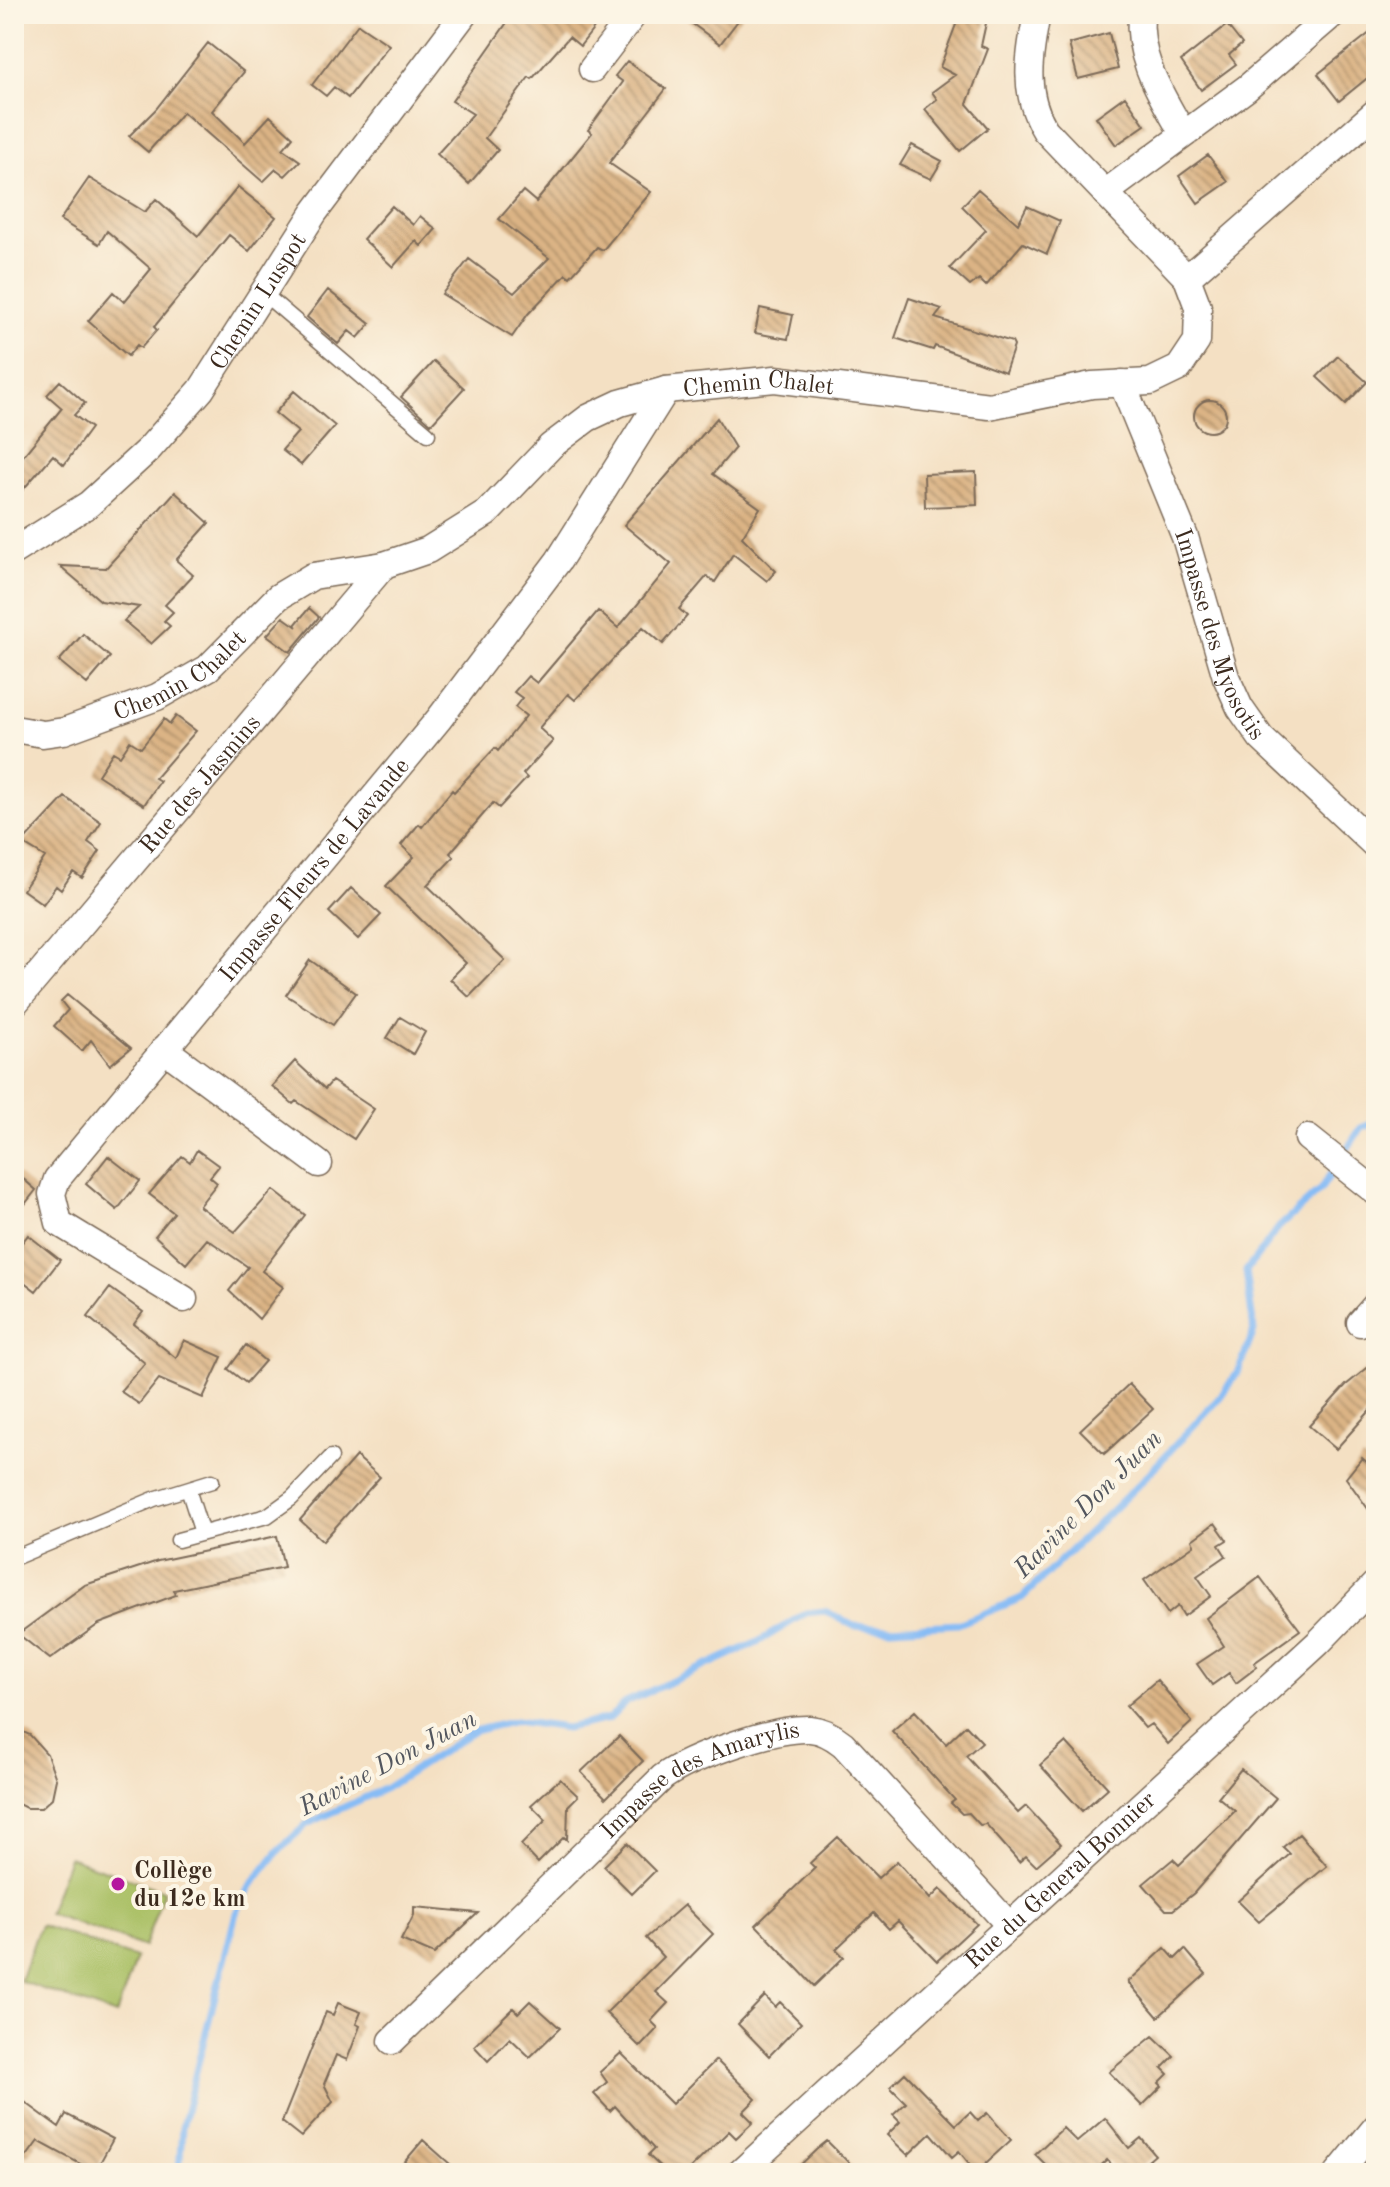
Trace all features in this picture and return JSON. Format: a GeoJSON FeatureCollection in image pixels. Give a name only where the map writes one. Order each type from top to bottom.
{"type":"FeatureCollection","features":[{"type":"Feature","properties":{"kind":"street","name":"Chemin Luspot"},"geometry":{"type":"LineString","coordinates":[[14,551],[89,504],[149,449],[201,390],[314,213],[458,27],[464,14]]}},
{"type":"Feature","properties":{"kind":"street"},"geometry":{"type":"LineString","coordinates":[[592,69],[634,14]]}},
{"type":"Feature","properties":{"kind":"street","name":"Chemin Chalet"},"geometry":{"type":"LineString","coordinates":[[14,729],[43,734],[64,731],[157,697],[208,668],[278,597],[313,576],[384,565],[428,550],[487,513],[551,446],[588,418],[620,403],[666,390],[775,379],[989,406],[1092,385],[1150,382],[1179,368],[1197,341],[1198,307],[1187,278],[1045,130],[1035,113],[1028,69],[1037,14]]}},
{"type":"Feature","properties":{"kind":"street"},"geometry":{"type":"LineString","coordinates":[[1141,14],[1139,30],[1146,65],[1182,132]]}},
{"type":"Feature","properties":{"kind":"street"},"geometry":{"type":"LineString","coordinates":[[1105,193],[1182,132],[1247,88],[1333,14]]}},
{"type":"Feature","properties":{"kind":"street"},"geometry":{"type":"LineString","coordinates":[[1187,278],[1376,112]]}},
{"type":"Feature","properties":{"kind":"street","name":"Impasse des Myosotis"},"geometry":{"type":"LineString","coordinates":[[1122,383],[1185,537],[1226,677],[1240,708],[1261,738],[1376,846]]}},
{"type":"Feature","properties":{"kind":"street","name":"Impasse Fleurs de Lavande"},"geometry":{"type":"LineString","coordinates":[[184,1299],[59,1223],[52,1194],[57,1179],[439,719],[559,560],[666,390]]}},
{"type":"Feature","properties":{"kind":"street","name":"Rue des Jasmins"},"geometry":{"type":"LineString","coordinates":[[14,1004],[384,565]]}},
{"type":"Feature","properties":{"kind":"street"},"geometry":{"type":"LineString","coordinates":[[164,1049],[319,1164]]}},
{"type":"Feature","properties":{"kind":"street"},"geometry":{"type":"LineString","coordinates":[[1316,1144],[1376,1192]]}},
{"type":"Feature","properties":{"kind":"street","name":"Rue du General Bonnier"},"geometry":{"type":"LineString","coordinates":[[740,2173],[1318,1643],[1376,1583]]}},
{"type":"Feature","properties":{"kind":"street","name":"Impasse des Amarylis"},"geometry":{"type":"LineString","coordinates":[[392,2041],[663,1777],[703,1755],[799,1729],[824,1732],[843,1744],[1010,1926]]}},
{"type":"Feature","properties":{"kind":"street"},"geometry":{"type":"LineString","coordinates":[[1338,2173],[1376,2127]]}},
{"type":"Feature","properties":{"kind":"lane"},"geometry":{"type":"LineString","coordinates":[[263,293],[428,434]]}},
{"type":"Feature","properties":{"kind":"lane"},"geometry":{"type":"LineString","coordinates":[[178,1540],[267,1516],[292,1498],[331,1457]]}},
{"type":"Feature","properties":{"kind":"lane"},"geometry":{"type":"LineString","coordinates":[[14,1558],[154,1499],[212,1481]]}},
{"type":"Feature","properties":{"kind":"lane"},"geometry":{"type":"LineString","coordinates":[[188,1489],[202,1533]]}},
{"type":"Feature","properties":{"kind":"green space"},"geometry":{"type":"Polygon","coordinates":[[[69,1857],[164,1891],[144,1947],[48,1913],[69,1857]]]}},
{"type":"Feature","properties":{"kind":"green space"},"geometry":{"type":"Polygon","coordinates":[[[40,1925],[136,1958],[116,2015],[20,1981],[40,1925]]]}},
{"type":"Feature","properties":{"kind":"building"},"geometry":{"type":"Polygon","coordinates":[[[513,14],[605,14],[580,46],[569,37],[532,79],[529,77],[485,138],[498,150],[469,184],[437,154],[473,114],[452,101],[513,14]]]}},
{"type":"Feature","properties":{"kind":"building"},"geometry":{"type":"Polygon","coordinates":[[[679,14],[743,14],[720,44],[679,14]]]}},
{"type":"Feature","properties":{"kind":"building"},"geometry":{"type":"Polygon","coordinates":[[[960,14],[988,14],[981,46],[988,49],[967,104],[988,128],[960,151],[925,109],[937,99],[932,92],[955,75],[940,67],[960,14]]]}},
{"type":"Feature","properties":{"kind":"building"},"geometry":{"type":"Polygon","coordinates":[[[358,24],[389,45],[348,98],[334,87],[326,96],[312,85],[358,24]]]}},
{"type":"Feature","properties":{"kind":"building"},"geometry":{"type":"Polygon","coordinates":[[[1227,25],[1242,44],[1229,55],[1236,64],[1201,90],[1181,61],[1227,25]]]}},
{"type":"Feature","properties":{"kind":"building"},"geometry":{"type":"Polygon","coordinates":[[[1376,28],[1376,71],[1339,101],[1318,74],[1376,28]]]}},
{"type":"Feature","properties":{"kind":"building"},"geometry":{"type":"Polygon","coordinates":[[[1109,33],[1118,69],[1078,79],[1069,44],[1109,33]]]}},
{"type":"Feature","properties":{"kind":"building"},"geometry":{"type":"Polygon","coordinates":[[[208,43],[244,72],[212,111],[245,143],[270,116],[293,137],[283,149],[300,161],[285,176],[276,169],[263,182],[183,112],[148,152],[129,136],[156,109],[208,43]]]}},
{"type":"Feature","properties":{"kind":"building"},"geometry":{"type":"Polygon","coordinates":[[[627,61],[666,89],[609,163],[651,192],[603,250],[597,247],[570,277],[566,274],[528,314],[512,337],[442,294],[469,259],[514,293],[549,258],[499,219],[523,191],[536,202],[592,133],[588,130],[623,82],[615,76],[627,61]]]}},
{"type":"Feature","properties":{"kind":"building"},"geometry":{"type":"Polygon","coordinates":[[[1125,96],[1145,125],[1116,145],[1096,117],[1125,96]]]}},
{"type":"Feature","properties":{"kind":"building"},"geometry":{"type":"Polygon","coordinates":[[[912,145],[942,161],[931,179],[900,165],[912,145]]]}},
{"type":"Feature","properties":{"kind":"building"},"geometry":{"type":"Polygon","coordinates":[[[1208,155],[1228,182],[1198,203],[1179,176],[1208,155]]]}},
{"type":"Feature","properties":{"kind":"building"},"geometry":{"type":"Polygon","coordinates":[[[89,178],[145,212],[156,199],[198,236],[238,187],[276,217],[249,251],[229,235],[154,327],[157,330],[141,348],[137,345],[128,356],[88,321],[113,292],[124,302],[151,269],[107,231],[99,244],[60,220],[89,178]]]}},
{"type":"Feature","properties":{"kind":"building"},"geometry":{"type":"Polygon","coordinates":[[[978,189],[1018,224],[1027,206],[1060,221],[1047,254],[1023,243],[986,286],[979,279],[970,286],[950,268],[986,230],[962,206],[978,189]]]}},
{"type":"Feature","properties":{"kind":"building"},"geometry":{"type":"Polygon","coordinates":[[[392,206],[413,225],[420,216],[436,229],[421,246],[416,241],[393,267],[363,239],[392,206]]]}},
{"type":"Feature","properties":{"kind":"building"},"geometry":{"type":"Polygon","coordinates":[[[328,290],[370,324],[358,338],[349,331],[338,344],[307,317],[328,290]]]}},
{"type":"Feature","properties":{"kind":"building"},"geometry":{"type":"Polygon","coordinates":[[[909,298],[942,309],[935,318],[1012,342],[1014,346],[1005,372],[935,346],[933,350],[895,338],[909,298]]]}},
{"type":"Feature","properties":{"kind":"building"},"geometry":{"type":"Polygon","coordinates":[[[760,308],[793,315],[788,339],[755,333],[760,308]]]}},
{"type":"Feature","properties":{"kind":"building"},"geometry":{"type":"Polygon","coordinates":[[[1338,356],[1367,382],[1346,404],[1317,377],[1338,356]]]}},
{"type":"Feature","properties":{"kind":"building"},"geometry":{"type":"Polygon","coordinates":[[[434,361],[464,388],[431,424],[401,397],[434,361]]]}},
{"type":"Feature","properties":{"kind":"building"},"geometry":{"type":"Polygon","coordinates":[[[60,381],[85,403],[74,415],[91,428],[64,465],[53,455],[14,500],[14,467],[62,408],[47,395],[60,381]]]}},
{"type":"Feature","properties":{"kind":"building"},"geometry":{"type":"Polygon","coordinates":[[[294,391],[335,426],[301,465],[282,450],[298,432],[275,413],[294,391]]]}},
{"type":"Feature","properties":{"kind":"building"},"geometry":{"type":"Polygon","coordinates":[[[1210,400],[1221,405],[1226,416],[1221,427],[1210,432],[1199,427],[1194,416],[1199,405],[1210,400]]]}},
{"type":"Feature","properties":{"kind":"building"},"geometry":{"type":"Polygon","coordinates":[[[717,418],[735,448],[713,474],[760,508],[742,537],[776,571],[767,581],[733,554],[715,582],[707,576],[679,609],[687,616],[663,644],[643,627],[575,700],[568,694],[539,728],[553,741],[523,774],[527,778],[499,808],[493,803],[450,853],[454,857],[427,885],[505,960],[469,997],[450,979],[466,963],[386,886],[414,857],[401,845],[419,824],[422,827],[452,790],[454,792],[495,748],[498,751],[526,716],[515,707],[522,698],[514,692],[528,676],[537,683],[598,611],[618,628],[671,564],[624,525],[717,418]]]}},
{"type":"Feature","properties":{"kind":"building"},"geometry":{"type":"Polygon","coordinates":[[[976,472],[977,505],[925,507],[924,474],[976,472]]]}},
{"type":"Feature","properties":{"kind":"building"},"geometry":{"type":"Polygon","coordinates":[[[175,492],[209,523],[176,560],[193,575],[165,605],[173,612],[164,621],[170,626],[151,644],[124,621],[139,607],[101,601],[60,566],[106,568],[175,492]]]}},
{"type":"Feature","properties":{"kind":"building"},"geometry":{"type":"Polygon","coordinates":[[[309,608],[319,617],[290,652],[267,635],[283,617],[297,627],[295,625],[309,608]]]}},
{"type":"Feature","properties":{"kind":"building"},"geometry":{"type":"Polygon","coordinates":[[[83,634],[110,657],[87,684],[59,661],[83,634]]]}},
{"type":"Feature","properties":{"kind":"building"},"geometry":{"type":"Polygon","coordinates":[[[176,716],[196,731],[155,778],[160,781],[144,805],[98,775],[113,752],[120,756],[130,741],[141,748],[164,719],[170,724],[176,716]]]}},
{"type":"Feature","properties":{"kind":"building"},"geometry":{"type":"Polygon","coordinates":[[[65,797],[101,822],[88,842],[100,851],[82,878],[73,872],[61,890],[56,886],[43,904],[23,890],[45,857],[22,843],[65,797]]]}},
{"type":"Feature","properties":{"kind":"building"},"geometry":{"type":"Polygon","coordinates":[[[351,888],[381,915],[358,939],[329,912],[351,888]]]}},
{"type":"Feature","properties":{"kind":"building"},"geometry":{"type":"Polygon","coordinates":[[[310,960],[356,993],[333,1025],[286,995],[310,960]]]}},
{"type":"Feature","properties":{"kind":"building"},"geometry":{"type":"Polygon","coordinates":[[[67,995],[131,1048],[110,1065],[91,1040],[82,1051],[54,1026],[68,1010],[61,1001],[67,995]]]}},
{"type":"Feature","properties":{"kind":"building"},"geometry":{"type":"Polygon","coordinates":[[[400,1017],[425,1032],[413,1054],[387,1038],[400,1017]]]}},
{"type":"Feature","properties":{"kind":"building"},"geometry":{"type":"Polygon","coordinates":[[[295,1061],[325,1089],[332,1081],[374,1109],[354,1139],[296,1101],[293,1104],[272,1086],[295,1061]]]}},
{"type":"Feature","properties":{"kind":"building"},"geometry":{"type":"Polygon","coordinates":[[[197,1150],[219,1166],[210,1177],[217,1183],[199,1206],[235,1232],[273,1190],[305,1215],[262,1271],[283,1287],[259,1319],[229,1291],[248,1267],[207,1239],[186,1264],[155,1236],[174,1213],[149,1194],[182,1156],[190,1162],[197,1150]]]}},
{"type":"Feature","properties":{"kind":"building"},"geometry":{"type":"Polygon","coordinates":[[[108,1156],[140,1181],[117,1210],[86,1184],[108,1156]]]}},
{"type":"Feature","properties":{"kind":"building"},"geometry":{"type":"Polygon","coordinates":[[[14,1171],[36,1190],[14,1218],[14,1171]]]}},
{"type":"Feature","properties":{"kind":"building"},"geometry":{"type":"Polygon","coordinates":[[[28,1235],[60,1260],[36,1291],[14,1274],[14,1253],[28,1235]]]}},
{"type":"Feature","properties":{"kind":"building"},"geometry":{"type":"Polygon","coordinates":[[[110,1288],[143,1312],[134,1324],[176,1358],[184,1340],[222,1357],[203,1398],[159,1379],[139,1404],[120,1391],[145,1363],[88,1317],[110,1288]]]}},
{"type":"Feature","properties":{"kind":"building"},"geometry":{"type":"Polygon","coordinates":[[[246,1345],[265,1361],[246,1383],[228,1369],[246,1345]]]}},
{"type":"Feature","properties":{"kind":"building"},"geometry":{"type":"Polygon","coordinates":[[[1376,1361],[1376,1404],[1336,1449],[1309,1426],[1346,1385],[1376,1361]]]}},
{"type":"Feature","properties":{"kind":"building"},"geometry":{"type":"Polygon","coordinates":[[[1129,1384],[1153,1409],[1104,1454],[1080,1430],[1129,1384]]]}},
{"type":"Feature","properties":{"kind":"building"},"geometry":{"type":"Polygon","coordinates":[[[356,1456],[380,1477],[323,1541],[300,1520],[356,1456]]]}},
{"type":"Feature","properties":{"kind":"building"},"geometry":{"type":"Polygon","coordinates":[[[1362,1458],[1376,1470],[1376,1520],[1346,1478],[1362,1458]]]}},
{"type":"Feature","properties":{"kind":"building"},"geometry":{"type":"Polygon","coordinates":[[[1215,1523],[1227,1540],[1219,1545],[1226,1556],[1197,1576],[1211,1596],[1184,1616],[1178,1606],[1168,1614],[1144,1580],[1194,1545],[1192,1540],[1215,1523]]]}},
{"type":"Feature","properties":{"kind":"building"},"geometry":{"type":"Polygon","coordinates":[[[277,1536],[284,1567],[174,1590],[176,1595],[99,1624],[50,1659],[18,1634],[85,1585],[158,1561],[277,1536]]]}},
{"type":"Feature","properties":{"kind":"building"},"geometry":{"type":"Polygon","coordinates":[[[1260,1577],[1300,1630],[1254,1663],[1257,1667],[1236,1683],[1229,1673],[1212,1685],[1197,1664],[1224,1646],[1206,1618],[1260,1577]]]}},
{"type":"Feature","properties":{"kind":"building"},"geometry":{"type":"Polygon","coordinates":[[[1157,1680],[1192,1722],[1168,1744],[1151,1724],[1145,1728],[1126,1706],[1157,1680]]]}},
{"type":"Feature","properties":{"kind":"building"},"geometry":{"type":"Polygon","coordinates":[[[915,1711],[946,1744],[966,1725],[982,1742],[966,1756],[1018,1813],[1026,1806],[1061,1844],[1036,1866],[1026,1856],[1019,1862],[986,1824],[980,1825],[969,1813],[962,1814],[951,1803],[955,1800],[892,1731],[915,1711]]]}},
{"type":"Feature","properties":{"kind":"building"},"geometry":{"type":"Polygon","coordinates":[[[14,1728],[30,1735],[47,1754],[56,1779],[52,1798],[41,1808],[26,1808],[14,1802],[14,1728]]]}},
{"type":"Feature","properties":{"kind":"building"},"geometry":{"type":"Polygon","coordinates":[[[619,1736],[643,1761],[606,1798],[581,1772],[619,1736]]]}},
{"type":"Feature","properties":{"kind":"building"},"geometry":{"type":"Polygon","coordinates":[[[1066,1742],[1108,1788],[1082,1811],[1040,1765],[1066,1742]]]}},
{"type":"Feature","properties":{"kind":"building"},"geometry":{"type":"Polygon","coordinates":[[[1241,1769],[1276,1798],[1194,1893],[1173,1910],[1166,1910],[1143,1884],[1173,1859],[1179,1865],[1235,1811],[1218,1797],[1241,1769]]]}},
{"type":"Feature","properties":{"kind":"building"},"geometry":{"type":"Polygon","coordinates":[[[560,1779],[578,1796],[568,1806],[567,1840],[564,1837],[538,1863],[521,1845],[546,1820],[531,1805],[560,1779]]]}},
{"type":"Feature","properties":{"kind":"building"},"geometry":{"type":"Polygon","coordinates":[[[1299,1834],[1327,1866],[1259,1922],[1238,1901],[1290,1854],[1283,1847],[1299,1834]]]}},
{"type":"Feature","properties":{"kind":"building"},"geometry":{"type":"Polygon","coordinates":[[[838,1837],[878,1878],[897,1861],[930,1899],[940,1889],[977,1924],[937,1961],[898,1921],[889,1929],[874,1913],[836,1949],[844,1957],[814,1986],[756,1925],[815,1868],[810,1863],[838,1837]]]}},
{"type":"Feature","properties":{"kind":"building"},"geometry":{"type":"Polygon","coordinates":[[[627,1843],[655,1871],[632,1894],[604,1866],[627,1843]]]}},
{"type":"Feature","properties":{"kind":"building"},"geometry":{"type":"Polygon","coordinates":[[[684,1905],[713,1934],[656,1992],[668,2003],[651,2021],[658,2028],[640,2047],[606,2013],[663,1957],[646,1938],[684,1905]]]}},
{"type":"Feature","properties":{"kind":"building"},"geometry":{"type":"Polygon","coordinates":[[[414,1907],[478,1913],[434,1954],[401,1940],[414,1915],[414,1907]]]}},
{"type":"Feature","properties":{"kind":"building"},"geometry":{"type":"Polygon","coordinates":[[[1165,1948],[1175,1959],[1185,1949],[1206,1974],[1158,2017],[1128,1982],[1165,1948]]]}},
{"type":"Feature","properties":{"kind":"building"},"geometry":{"type":"Polygon","coordinates":[[[765,1996],[775,2007],[780,2002],[801,2023],[769,2056],[738,2024],[765,1996]]]}},
{"type":"Feature","properties":{"kind":"building"},"geometry":{"type":"Polygon","coordinates":[[[530,2001],[560,2028],[530,2057],[510,2038],[488,2061],[474,2046],[513,2008],[518,2013],[530,2001]]]}},
{"type":"Feature","properties":{"kind":"building"},"geometry":{"type":"Polygon","coordinates":[[[338,2003],[361,2012],[356,2024],[360,2026],[347,2060],[336,2055],[324,2084],[333,2102],[301,2137],[282,2122],[326,2012],[333,2015],[338,2003]]]}},
{"type":"Feature","properties":{"kind":"building"},"geometry":{"type":"Polygon","coordinates":[[[1153,2036],[1174,2056],[1162,2068],[1168,2074],[1159,2083],[1162,2086],[1142,2106],[1109,2072],[1153,2036]]]}},
{"type":"Feature","properties":{"kind":"building"},"geometry":{"type":"Polygon","coordinates":[[[621,2053],[672,2104],[716,2060],[756,2099],[743,2112],[753,2122],[736,2138],[729,2131],[686,2173],[667,2173],[648,2155],[654,2149],[615,2106],[610,2111],[594,2094],[607,2082],[600,2072],[621,2053]]]}},
{"type":"Feature","properties":{"kind":"building"},"geometry":{"type":"Polygon","coordinates":[[[905,2073],[956,2125],[970,2112],[978,2121],[987,2113],[1011,2140],[976,2172],[959,2151],[952,2157],[931,2133],[908,2155],[887,2135],[900,2122],[893,2115],[906,2103],[890,2087],[905,2073]]]}},
{"type":"Feature","properties":{"kind":"building"},"geometry":{"type":"Polygon","coordinates":[[[22,2100],[59,2127],[66,2114],[113,2139],[95,2172],[38,2141],[27,2156],[14,2147],[14,2111],[22,2100]]]}},
{"type":"Feature","properties":{"kind":"building"},"geometry":{"type":"Polygon","coordinates":[[[1105,2118],[1129,2148],[1141,2138],[1155,2155],[1134,2173],[1118,2173],[1107,2160],[1093,2173],[1054,2173],[1035,2154],[1063,2128],[1077,2142],[1105,2118]]]}},
{"type":"Feature","properties":{"kind":"building"},"geometry":{"type":"Polygon","coordinates":[[[423,2140],[460,2173],[395,2173],[423,2140]]]}},
{"type":"Feature","properties":{"kind":"building"},"geometry":{"type":"Polygon","coordinates":[[[827,2141],[859,2173],[792,2173],[816,2150],[827,2141]]]}},
{"type":"Feature","properties":{"kind":"waterway","name":"Ravine Don Juan"},"geometry":{"type":"LineString","coordinates":[[179,2173],[182,2127],[236,1913],[250,1887],[280,1849],[307,1824],[386,1788],[474,1731],[515,1721],[566,1728],[609,1719],[626,1702],[758,1642],[806,1613],[825,1611],[854,1626],[892,1628],[958,1624],[1022,1598],[1141,1482],[1220,1397],[1238,1372],[1254,1331],[1246,1271],[1279,1227],[1320,1190],[1361,1128],[1376,1122]]}},
{"type":"Feature","properties":{"kind":"place","name":"Collège du 12e km"},"geometry":{"type":"Point","coordinates":[118,1884]}}]}
